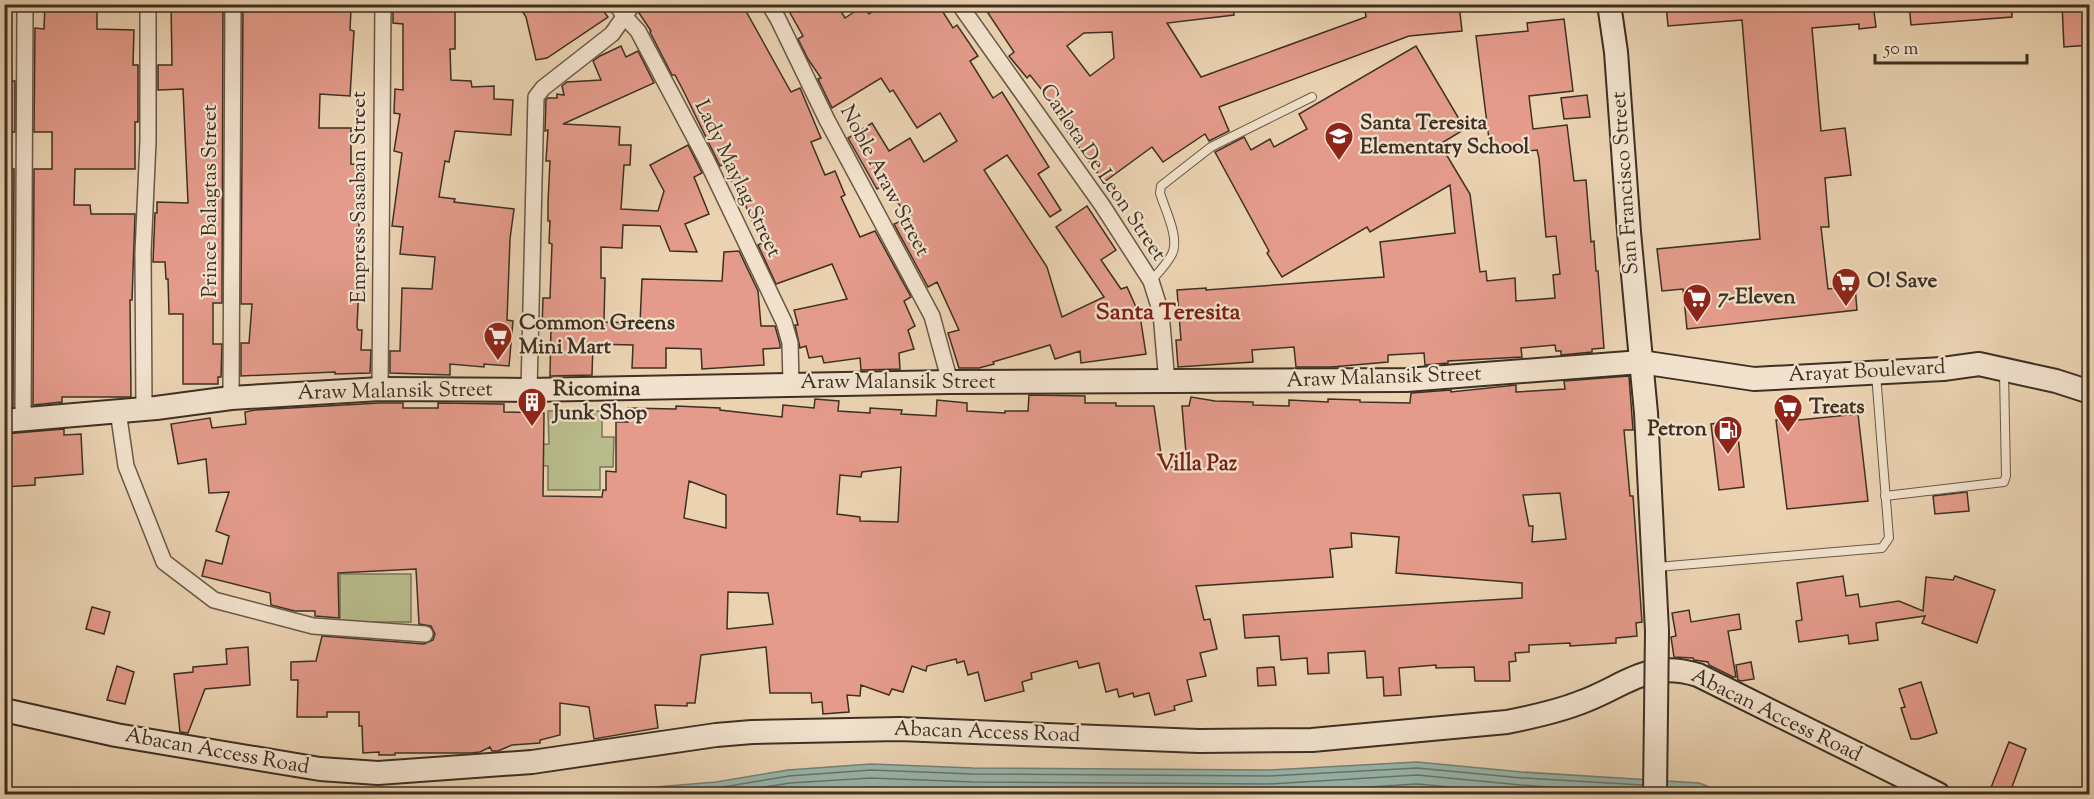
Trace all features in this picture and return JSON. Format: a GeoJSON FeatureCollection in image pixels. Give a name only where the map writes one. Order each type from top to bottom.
{"type":"FeatureCollection","features":[{"type":"Feature","properties":{"kind":"street"},"geometry":{"type":"LineString","coordinates":[[14,420],[25,4]]}},
{"type":"Feature","properties":{"kind":"street"},"geometry":{"type":"LineString","coordinates":[[148,4],[148,141],[143,253],[150,408]]}},
{"type":"Feature","properties":{"kind":"street","name":"Prince Balagtas Street"},"geometry":{"type":"LineString","coordinates":[[231,398],[233,4]]}},
{"type":"Feature","properties":{"kind":"street","name":"Empress Sasaban Street"},"geometry":{"type":"LineString","coordinates":[[380,389],[383,4]]}},
{"type":"Feature","properties":{"kind":"street","name":"Noble Araw Street"},"geometry":{"type":"LineString","coordinates":[[769,4],[837,140],[932,316],[950,382]]}},
{"type":"Feature","properties":{"kind":"street","name":"Carlota De Leon Street"},"geometry":{"type":"LineString","coordinates":[[959,4],[1102,205],[1151,282],[1161,313],[1167,382]]}},
{"type":"Feature","properties":{"kind":"street","name":"San Francisco Street"},"geometry":{"type":"LineString","coordinates":[[1609,4],[1616,52],[1629,232],[1646,413],[1655,567],[1657,631],[1655,795]]}},
{"type":"Feature","properties":{"kind":"street"},"geometry":{"type":"LineString","coordinates":[[529,390],[536,97],[543,88],[612,34],[625,9]]}},
{"type":"Feature","properties":{"kind":"street","name":"Lady Maylag Street"},"geometry":{"type":"LineString","coordinates":[[625,9],[706,159],[784,322],[790,343],[791,384]]}},
{"type":"Feature","properties":{"kind":"street","name":"Araw Malansik Street"},"geometry":{"type":"LineString","coordinates":[[14,420],[231,398],[380,389],[529,390],[950,382],[1406,380],[1641,362]]}},
{"type":"Feature","properties":{"kind":"street","name":"Arayat Boulevard"},"geometry":{"type":"LineString","coordinates":[[1641,362],[1754,379],[1943,369],[1979,364],[2056,381],[2090,392]]}},
{"type":"Feature","properties":{"kind":"street"},"geometry":{"type":"LineString","coordinates":[[118,411],[126,466],[164,562],[214,600],[314,626],[425,634]]}},
{"type":"Feature","properties":{"kind":"street","name":"Abacan Access Road"},"geometry":{"type":"LineString","coordinates":[[4,710],[116,735],[320,769],[378,772],[532,762],[716,735],[785,731],[899,729],[1199,741],[1312,740],[1517,720],[1581,703],[1631,678],[1665,669],[1682,670],[1698,675],[1938,795]]}},
{"type":"Feature","properties":{"kind":"lane"},"geometry":{"type":"LineString","coordinates":[[1151,282],[1175,247],[1175,237],[1160,193],[1161,186],[1211,147],[1312,96]]}},
{"type":"Feature","properties":{"kind":"lane"},"geometry":{"type":"LineString","coordinates":[[1886,496],[2004,483],[2006,476],[2004,368]]}},
{"type":"Feature","properties":{"kind":"lane"},"geometry":{"type":"LineString","coordinates":[[1655,567],[1882,548],[1889,538],[1876,373]]}},
{"type":"Feature","properties":{"kind":"green space"},"geometry":{"type":"Polygon","coordinates":[[[548,411],[602,411],[602,437],[614,437],[613,467],[600,467],[600,490],[548,490],[548,466],[533,465],[533,445],[549,444],[548,411]]]}},
{"type":"Feature","properties":{"kind":"green space"},"geometry":{"type":"Polygon","coordinates":[[[340,574],[411,574],[411,622],[340,622],[340,574]]]}},
{"type":"Feature","properties":{"kind":"water"},"geometry":{"type":"Polygon","coordinates":[[[1417,762],[1522,772],[1699,783],[1728,794],[571,794],[716,782],[788,770],[871,764],[973,768],[1268,770],[1417,762]]]}},
{"type":"Feature","properties":{"kind":"building"},"geometry":{"type":"Polygon","coordinates":[[[45,4],[97,4],[97,29],[134,30],[133,65],[138,65],[135,169],[75,169],[74,205],[90,205],[91,214],[135,214],[132,300],[130,300],[131,397],[62,397],[62,402],[33,405],[34,169],[52,169],[52,132],[34,132],[35,28],[44,29],[45,4]]]}},
{"type":"Feature","properties":{"kind":"building"},"geometry":{"type":"Polygon","coordinates":[[[171,4],[223,4],[222,303],[213,303],[213,344],[222,344],[221,377],[218,377],[218,384],[183,384],[183,314],[169,314],[165,262],[153,262],[157,202],[188,203],[183,89],[158,90],[158,65],[172,65],[171,4]]]}},
{"type":"Feature","properties":{"kind":"building"},"geometry":{"type":"Polygon","coordinates":[[[243,4],[351,9],[350,30],[354,31],[350,96],[320,94],[319,128],[351,128],[351,164],[362,165],[357,263],[360,263],[357,327],[358,330],[362,330],[361,350],[371,350],[370,373],[335,374],[335,372],[241,376],[241,343],[249,343],[252,304],[241,304],[243,4]]]}},
{"type":"Feature","properties":{"kind":"building"},"geometry":{"type":"Polygon","coordinates":[[[393,4],[455,4],[455,49],[450,49],[451,80],[471,81],[472,87],[494,86],[494,99],[513,100],[511,135],[455,131],[449,162],[445,161],[439,197],[455,199],[454,202],[514,209],[510,239],[507,320],[513,321],[509,366],[484,364],[484,367],[450,364],[450,375],[390,373],[390,351],[400,351],[402,288],[432,289],[435,257],[400,254],[403,227],[392,226],[402,153],[394,151],[400,114],[394,113],[395,89],[403,90],[403,24],[393,23],[393,4]]]}},
{"type":"Feature","properties":{"kind":"building"},"geometry":{"type":"Polygon","coordinates":[[[518,4],[598,4],[608,17],[547,58],[536,60],[526,17],[518,4]]]}},
{"type":"Feature","properties":{"kind":"building"},"geometry":{"type":"Polygon","coordinates":[[[643,4],[742,4],[791,92],[800,88],[821,138],[811,142],[825,175],[835,171],[845,195],[841,197],[860,237],[875,231],[911,297],[904,301],[915,326],[908,330],[914,349],[899,353],[900,369],[861,370],[860,358],[824,363],[822,356],[809,358],[806,346],[800,348],[794,310],[847,299],[832,264],[776,284],[758,245],[762,243],[744,202],[742,203],[724,164],[720,166],[683,90],[675,75],[672,75],[651,31],[639,13],[643,4]]]}},
{"type":"Feature","properties":{"kind":"building"},"geometry":{"type":"Polygon","coordinates":[[[785,4],[831,4],[835,11],[839,8],[845,18],[863,6],[869,14],[884,4],[938,4],[953,28],[957,25],[978,56],[970,61],[993,98],[1002,92],[1049,167],[1038,174],[1061,210],[1050,217],[1007,155],[984,170],[1047,267],[1062,317],[1104,297],[1056,227],[1087,206],[1116,250],[1101,260],[1121,289],[1127,287],[1140,316],[1146,354],[1081,363],[1080,351],[1055,359],[1050,345],[979,368],[959,368],[948,333],[959,330],[937,282],[928,287],[894,224],[908,218],[886,184],[877,189],[848,138],[872,123],[889,151],[910,138],[924,162],[957,141],[940,113],[917,128],[893,90],[890,92],[881,78],[832,108],[818,79],[821,78],[798,39],[803,36],[785,4]]]}},
{"type":"Feature","properties":{"kind":"building"},"geometry":{"type":"Polygon","coordinates":[[[982,4],[1233,4],[1234,15],[1167,23],[1201,77],[1366,17],[1365,10],[1412,4],[1459,4],[1462,31],[1409,36],[1219,107],[1229,131],[1209,141],[1205,134],[1163,162],[1152,147],[1104,182],[1065,128],[1070,125],[1030,75],[1027,78],[1009,56],[1014,52],[982,4]],[[1112,32],[1084,33],[1067,46],[1090,76],[1114,58],[1112,32]]]}},
{"type":"Feature","properties":{"kind":"building"},"geometry":{"type":"Polygon","coordinates":[[[1666,4],[1873,4],[1876,27],[1859,29],[1859,24],[1812,28],[1821,131],[1845,128],[1851,175],[1825,178],[1829,227],[1821,227],[1828,289],[1855,286],[1857,310],[1687,329],[1683,289],[1662,291],[1657,249],[1760,239],[1742,20],[1668,26],[1666,4]]]}},
{"type":"Feature","properties":{"kind":"building"},"geometry":{"type":"Polygon","coordinates":[[[1909,4],[2012,4],[2012,17],[1911,25],[1909,4]]]}},
{"type":"Feature","properties":{"kind":"building"},"geometry":{"type":"Polygon","coordinates":[[[2062,4],[2089,4],[2090,45],[2064,47],[2062,4]]]}},
{"type":"Feature","properties":{"kind":"building"},"geometry":{"type":"Polygon","coordinates":[[[1564,19],[1573,91],[1529,96],[1533,129],[1567,125],[1574,181],[1586,180],[1591,242],[1594,241],[1596,271],[1598,271],[1604,348],[1592,349],[1592,352],[1561,355],[1561,351],[1556,351],[1555,345],[1521,348],[1522,357],[1448,361],[1448,363],[1425,365],[1424,353],[1388,355],[1388,362],[1331,367],[1296,367],[1294,347],[1252,350],[1253,362],[1178,367],[1176,340],[1181,340],[1177,290],[1206,288],[1206,290],[1384,277],[1380,242],[1455,233],[1450,185],[1370,232],[1367,227],[1282,277],[1267,253],[1269,251],[1215,152],[1244,137],[1251,150],[1270,139],[1274,147],[1307,129],[1299,114],[1416,46],[1465,129],[1440,144],[1470,194],[1480,272],[1486,271],[1487,281],[1515,278],[1516,301],[1555,298],[1553,275],[1560,274],[1556,236],[1546,237],[1537,150],[1491,155],[1476,36],[1528,31],[1527,23],[1564,19]]]}},
{"type":"Feature","properties":{"kind":"building"},"geometry":{"type":"Polygon","coordinates":[[[621,46],[626,57],[638,51],[654,83],[563,124],[620,127],[619,145],[631,145],[630,165],[624,165],[621,209],[658,211],[664,191],[650,165],[688,145],[702,173],[694,177],[709,214],[685,224],[697,252],[670,251],[660,226],[623,225],[622,248],[601,247],[601,278],[605,278],[604,322],[640,323],[642,279],[722,281],[724,252],[739,251],[758,291],[761,326],[775,326],[780,344],[780,348],[763,349],[764,365],[702,369],[701,349],[666,348],[666,368],[632,368],[633,345],[593,344],[592,375],[550,376],[551,328],[542,328],[543,298],[550,298],[552,244],[549,243],[550,221],[548,221],[550,161],[546,161],[548,130],[545,131],[546,100],[557,98],[557,94],[564,95],[562,86],[567,82],[601,80],[593,61],[621,46]]]}},
{"type":"Feature","properties":{"kind":"building"},"geometry":{"type":"Polygon","coordinates":[[[4,81],[15,81],[15,132],[4,132],[4,81]]]}},
{"type":"Feature","properties":{"kind":"building"},"geometry":{"type":"Polygon","coordinates":[[[1587,95],[1590,117],[1564,119],[1561,98],[1587,95]]]}},
{"type":"Feature","properties":{"kind":"building"},"geometry":{"type":"Polygon","coordinates":[[[4,169],[14,169],[13,407],[4,407],[4,169]]]}},
{"type":"Feature","properties":{"kind":"building"},"geometry":{"type":"Polygon","coordinates":[[[1629,376],[1633,430],[1624,430],[1630,496],[1633,496],[1642,622],[1636,623],[1637,636],[1616,638],[1616,643],[1570,646],[1570,643],[1529,645],[1529,652],[1515,653],[1516,661],[1509,662],[1510,681],[1475,681],[1474,667],[1436,668],[1436,665],[1399,668],[1401,695],[1384,696],[1383,677],[1367,678],[1365,651],[1328,653],[1329,673],[1308,674],[1307,658],[1281,660],[1279,636],[1245,638],[1243,615],[1522,598],[1522,583],[1396,573],[1399,537],[1351,533],[1352,547],[1330,549],[1333,577],[1196,586],[1204,620],[1210,619],[1217,649],[1200,653],[1206,676],[1187,680],[1192,701],[1174,706],[1175,710],[1155,715],[1149,693],[1134,697],[1133,693],[1119,697],[1117,689],[1106,692],[1099,663],[1079,668],[1077,661],[1031,673],[1032,679],[1022,682],[1024,691],[985,701],[978,672],[968,675],[964,661],[957,663],[956,659],[927,666],[926,671],[912,666],[903,692],[892,689],[889,695],[861,685],[860,696],[847,695],[849,712],[823,714],[822,702],[812,703],[811,693],[770,693],[766,647],[701,655],[695,703],[687,703],[687,706],[655,705],[658,728],[594,739],[589,707],[560,703],[560,735],[540,740],[540,743],[512,745],[498,751],[492,751],[490,747],[471,753],[379,755],[379,752],[363,753],[359,712],[327,712],[327,717],[297,717],[298,680],[291,680],[291,662],[316,661],[322,636],[424,644],[433,640],[435,634],[431,626],[419,624],[416,569],[338,573],[339,618],[315,616],[315,611],[295,611],[271,605],[270,593],[202,576],[206,560],[222,564],[229,536],[216,531],[229,492],[209,493],[206,459],[178,464],[171,424],[210,418],[212,428],[246,424],[245,412],[255,410],[380,403],[403,403],[403,408],[438,408],[438,403],[504,404],[504,412],[544,413],[543,496],[602,497],[603,490],[606,490],[606,471],[616,472],[616,422],[628,422],[628,408],[676,409],[676,406],[720,408],[720,410],[782,417],[783,405],[814,408],[815,399],[839,401],[838,411],[870,413],[870,408],[902,410],[901,414],[936,416],[937,400],[967,403],[967,411],[1005,413],[1005,411],[1028,411],[1029,395],[1085,396],[1085,403],[1154,406],[1163,468],[1187,465],[1182,406],[1189,406],[1191,397],[1215,401],[1253,402],[1253,405],[1289,406],[1289,400],[1328,402],[1328,399],[1410,403],[1411,393],[1451,390],[1451,392],[1516,385],[1516,392],[1565,389],[1564,381],[1629,376]],[[901,467],[862,472],[861,477],[840,475],[837,514],[860,517],[860,521],[898,522],[901,467]],[[689,481],[684,518],[726,528],[726,495],[689,481]],[[1560,493],[1523,495],[1529,526],[1533,526],[1532,542],[1566,539],[1560,493]],[[728,592],[727,629],[773,624],[768,593],[728,592]]]}},
{"type":"Feature","properties":{"kind":"building"},"geometry":{"type":"Polygon","coordinates":[[[1858,414],[1868,501],[1787,509],[1776,420],[1858,414]]]}},
{"type":"Feature","properties":{"kind":"building","name":"Petron"},"geometry":{"type":"Polygon","coordinates":[[[1736,421],[1744,487],[1719,490],[1711,424],[1736,421]]]}},
{"type":"Feature","properties":{"kind":"building"},"geometry":{"type":"Polygon","coordinates":[[[64,429],[64,435],[81,434],[83,474],[35,478],[35,485],[4,487],[4,434],[64,429]]]}},
{"type":"Feature","properties":{"kind":"building"},"geometry":{"type":"Polygon","coordinates":[[[1967,492],[1969,511],[1935,514],[1933,496],[1967,492]]]}},
{"type":"Feature","properties":{"kind":"building"},"geometry":{"type":"Polygon","coordinates":[[[1843,576],[1846,596],[1858,594],[1860,607],[1899,601],[1923,611],[1926,577],[1953,580],[1955,576],[1995,590],[1977,643],[1922,623],[1925,616],[1876,623],[1878,640],[1849,644],[1848,635],[1799,642],[1796,621],[1802,620],[1797,583],[1843,576]]]}},
{"type":"Feature","properties":{"kind":"building"},"geometry":{"type":"Polygon","coordinates":[[[92,607],[110,612],[104,634],[86,629],[92,607]]]}},
{"type":"Feature","properties":{"kind":"building"},"geometry":{"type":"Polygon","coordinates":[[[1689,610],[1691,622],[1739,614],[1741,629],[1728,631],[1736,677],[1709,665],[1708,662],[1674,657],[1671,637],[1676,636],[1672,613],[1689,610]]]}},
{"type":"Feature","properties":{"kind":"building"},"geometry":{"type":"Polygon","coordinates":[[[248,647],[250,685],[205,689],[188,733],[180,732],[174,674],[193,672],[193,667],[227,664],[226,649],[248,647]]]}},
{"type":"Feature","properties":{"kind":"building"},"geometry":{"type":"Polygon","coordinates":[[[1751,662],[1754,679],[1738,680],[1736,665],[1751,662]]]}},
{"type":"Feature","properties":{"kind":"building"},"geometry":{"type":"Polygon","coordinates":[[[117,666],[134,672],[125,704],[107,700],[117,666]]]}},
{"type":"Feature","properties":{"kind":"building"},"geometry":{"type":"Polygon","coordinates":[[[1274,667],[1276,685],[1258,686],[1257,668],[1274,667]]]}},
{"type":"Feature","properties":{"kind":"building"},"geometry":{"type":"Polygon","coordinates":[[[1921,682],[1937,733],[1911,739],[1901,708],[1905,707],[1899,689],[1921,682]]]}},
{"type":"Feature","properties":{"kind":"building"},"geometry":{"type":"Polygon","coordinates":[[[2009,742],[2026,749],[2009,795],[2003,795],[1990,790],[2009,742]]]}},
{"type":"Feature","properties":{"kind":"place","name":"Santa Teresita Elementary School"},"geometry":{"type":"Point","coordinates":[1339,162]}},
{"type":"Feature","properties":{"kind":"place","name":"O! Save"},"geometry":{"type":"Point","coordinates":[1846,308]}},
{"type":"Feature","properties":{"kind":"place","name":"7-Eleven"},"geometry":{"type":"Point","coordinates":[1697,324]}},
{"type":"Feature","properties":{"kind":"place","name":"Common Greens Mini Mart"},"geometry":{"type":"Point","coordinates":[498,362]}},
{"type":"Feature","properties":{"kind":"place","name":"Ricomina Junk Shop"},"geometry":{"type":"Point","coordinates":[532,428]}},
{"type":"Feature","properties":{"kind":"place","name":"Treats"},"geometry":{"type":"Point","coordinates":[1788,434]}},
{"type":"Feature","properties":{"kind":"place","name":"Petron"},"geometry":{"type":"Point","coordinates":[1728,456]}},
{"type":"Feature","properties":{"kind":"district","name":"Santa Teresita"},"geometry":{"type":"Point","coordinates":[1168,313]}},
{"type":"Feature","properties":{"kind":"district","name":"Villa Paz"},"geometry":{"type":"Point","coordinates":[1197,465]}}]}
